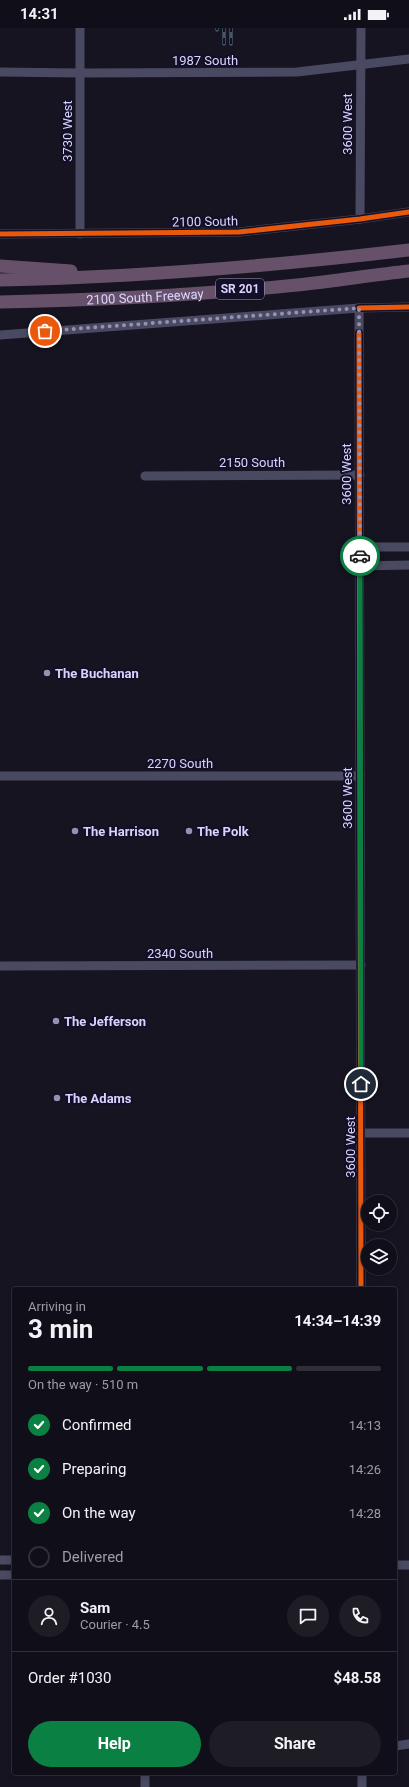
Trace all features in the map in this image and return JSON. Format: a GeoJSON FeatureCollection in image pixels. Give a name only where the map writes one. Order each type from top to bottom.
{"type":"FeatureCollection","features":[{"type":"Feature","properties":{"kind":"highway","name":"2100 South Freeway"},"geometry":{"type":"LineString","coordinates":[[0,280],[102,276],[320,260],[409,250]]}},
{"type":"Feature","properties":{"kind":"highway"},"geometry":{"type":"LineString","coordinates":[[0,266],[54,269],[102,276]]}},
{"type":"Feature","properties":{"kind":"highway","name":"2100 South Freeway"},"geometry":{"type":"LineString","coordinates":[[0,302],[70,301],[164,296],[297,284],[409,271]]}},
{"type":"Feature","properties":{"kind":"highway"},"geometry":{"type":"LineString","coordinates":[[0,311],[70,301]]}},
{"type":"Feature","properties":{"kind":"street","name":"3730 West"},"geometry":{"type":"LineString","coordinates":[[80,28],[80,234]]}},
{"type":"Feature","properties":{"kind":"street","name":"3600 West"},"geometry":{"type":"LineString","coordinates":[[360,219],[361,28]]}},
{"type":"Feature","properties":{"kind":"street","name":"1987 South"},"geometry":{"type":"LineString","coordinates":[[0,72],[297,72],[409,59]]}},
{"type":"Feature","properties":{"kind":"street","name":"2100 South"},"geometry":{"type":"LineString","coordinates":[[0,234],[239,232],[360,219],[409,212]]}},
{"type":"Feature","properties":{"kind":"street"},"geometry":{"type":"LineString","coordinates":[[0,335],[359,308],[409,307]]}},
{"type":"Feature","properties":{"kind":"street","name":"3600 West"},"geometry":{"type":"LineString","coordinates":[[359,308],[361,1287]]}},
{"type":"Feature","properties":{"kind":"street","name":"2150 South"},"geometry":{"type":"LineString","coordinates":[[145,476],[360,475]]}},
{"type":"Feature","properties":{"kind":"street"},"geometry":{"type":"LineString","coordinates":[[360,547],[409,547]]}},
{"type":"Feature","properties":{"kind":"street"},"geometry":{"type":"LineString","coordinates":[[360,566],[409,565]]}},
{"type":"Feature","properties":{"kind":"street","name":"2270 South"},"geometry":{"type":"LineString","coordinates":[[0,776],[360,776]]}},
{"type":"Feature","properties":{"kind":"street","name":"2340 South"},"geometry":{"type":"LineString","coordinates":[[0,966],[361,965]]}},
{"type":"Feature","properties":{"kind":"street"},"geometry":{"type":"LineString","coordinates":[[361,1133],[409,1133]]}},
{"type":"Feature","properties":{"kind":"street"},"geometry":{"type":"LineString","coordinates":[[0,1560],[12,1560]]}},
{"type":"Feature","properties":{"kind":"street"},"geometry":{"type":"LineString","coordinates":[[397,1565],[409,1565]]}},
{"type":"Feature","properties":{"kind":"street"},"geometry":{"type":"LineString","coordinates":[[0,1575],[12,1575]]}},
{"type":"Feature","properties":{"kind":"street"},"geometry":{"type":"LineString","coordinates":[[397,1746],[409,1744]]}},
{"type":"Feature","properties":{"kind":"street"},"geometry":{"type":"LineString","coordinates":[[145,1775],[145,1787]]}},
{"type":"Feature","properties":{"kind":"street"},"geometry":{"type":"LineString","coordinates":[[362,1775],[362,1787]]}},
{"type":"Feature","properties":{"kind":"railway"},"geometry":{"type":"LineString","coordinates":[[224,28],[224,44]]}},
{"type":"Feature","properties":{"kind":"railway"},"geometry":{"type":"LineString","coordinates":[[231,28],[231,44]]}},
{"type":"Feature","properties":{"kind":"cycle path"},"geometry":{"type":"LineString","coordinates":[[0,234],[239,232],[360,219],[409,212]]}},
{"type":"Feature","properties":{"kind":"cycle path"},"geometry":{"type":"LineString","coordinates":[[359,308],[409,307]]}},
{"type":"Feature","properties":{"kind":"cycle path"},"geometry":{"type":"LineString","coordinates":[[359,333],[361,1287]]}},
{"type":"Feature","properties":{"kind":"way so far"},"geometry":{"type":"LineString","coordinates":[[45,331],[359,308],[360,556]]}},
{"type":"Feature","properties":{"kind":"place","name":"The Buchanan"},"geometry":{"type":"Point","coordinates":[47,673]}},
{"type":"Feature","properties":{"kind":"place","name":"The Harrison"},"geometry":{"type":"Point","coordinates":[75,831]}},
{"type":"Feature","properties":{"kind":"place","name":"The Polk"},"geometry":{"type":"Point","coordinates":[189,831]}},
{"type":"Feature","properties":{"kind":"place","name":"The Jefferson"},"geometry":{"type":"Point","coordinates":[56,1021]}},
{"type":"Feature","properties":{"kind":"place","name":"The Adams"},"geometry":{"type":"Point","coordinates":[57,1098]}},
{"type":"Feature","properties":{"kind":"route"},"geometry":{"type":"LineString","coordinates":[[360,556],[361,1084]]}}]}
